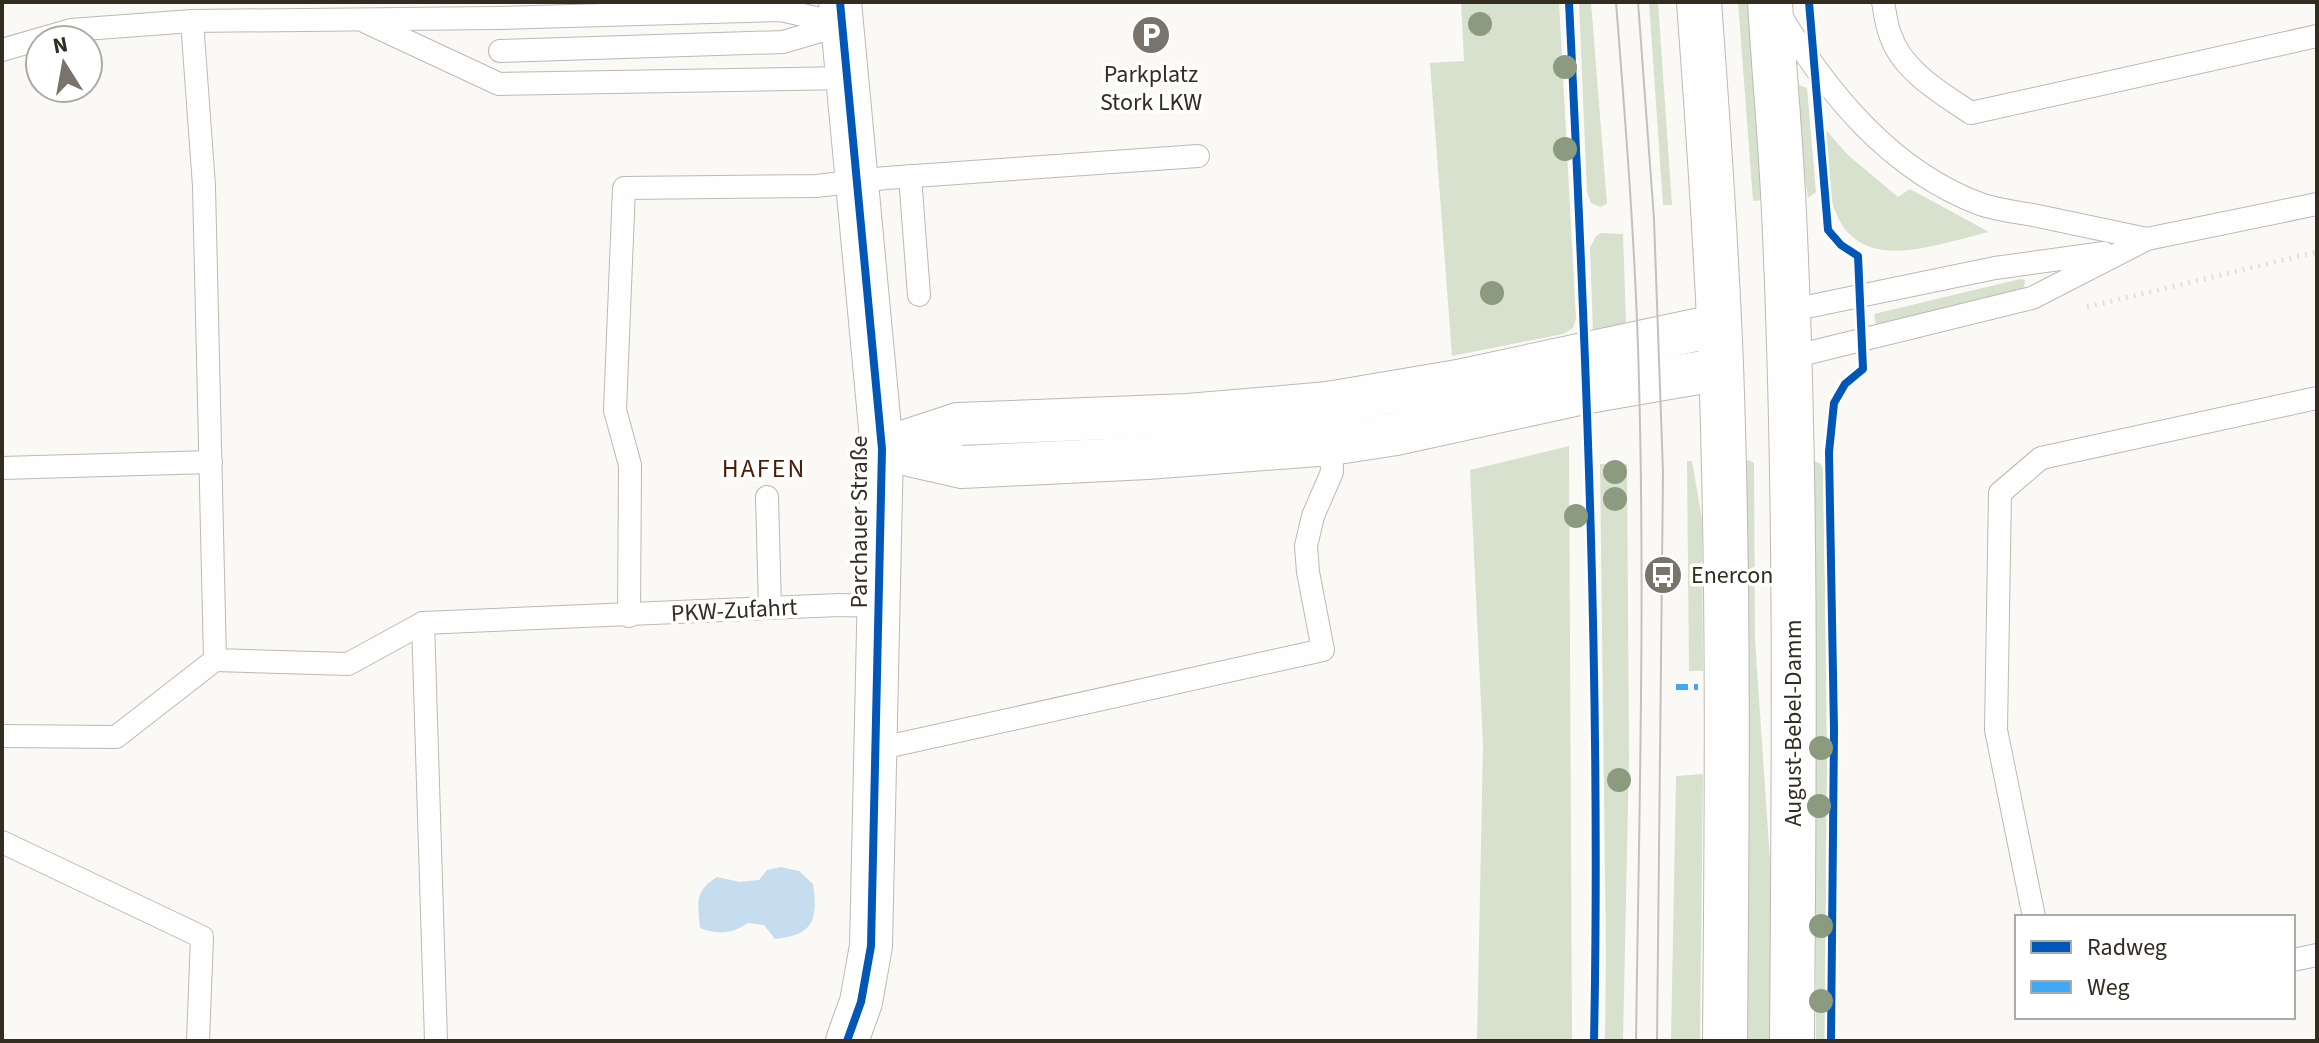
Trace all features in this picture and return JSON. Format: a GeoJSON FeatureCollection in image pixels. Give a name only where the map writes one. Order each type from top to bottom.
{"type":"FeatureCollection","features":[{"type":"Feature","properties":{"kind":"main road"},"geometry":{"type":"LineString","coordinates":[[1699,2],[1721,369],[1728,728],[1725,1041]]}},
{"type":"Feature","properties":{"kind":"main road","name":"August-Bebel-Damm"},"geometry":{"type":"LineString","coordinates":[[1771,2],[1784,212],[1788,358],[1794,812],[1792,1041]]}},
{"type":"Feature","properties":{"kind":"main road"},"geometry":{"type":"LineString","coordinates":[[1719,325],[1787,311]]}},
{"type":"Feature","properties":{"kind":"main road"},"geometry":{"type":"LineString","coordinates":[[1721,369],[1788,358]]}},
{"type":"Feature","properties":{"kind":"street","name":"Parchauer Straße"},"geometry":{"type":"LineString","coordinates":[[841,13],[882,449],[859,605],[877,749],[871,946],[861,1002],[847,1041]]}},
{"type":"Feature","properties":{"kind":"street","name":"Parchauer Straße"},"geometry":{"type":"LineString","coordinates":[[882,449],[958,424],[1188,415],[1328,403],[1458,381],[1719,325]]}},
{"type":"Feature","properties":{"kind":"street","name":"Parchauer Straße"},"geometry":{"type":"LineString","coordinates":[[882,449],[962,467],[1147,458],[1331,444],[1396,434],[1588,392],[1721,369]]}},
{"type":"Feature","properties":{"kind":"lane"},"geometry":{"type":"LineString","coordinates":[[1771,2],[1813,69],[1885,147],[1911,166],[1983,205],[2147,239]]}},
{"type":"Feature","properties":{"kind":"lane"},"geometry":{"type":"LineString","coordinates":[[1883,2],[1889,33],[1900,54],[1922,78],[1971,113],[2317,36]]}},
{"type":"Feature","properties":{"kind":"lane"},"geometry":{"type":"LineString","coordinates":[[2,50],[71,30],[192,21],[781,10],[841,13]]}},
{"type":"Feature","properties":{"kind":"lane"},"geometry":{"type":"LineString","coordinates":[[500,51],[783,42],[841,13]]}},
{"type":"Feature","properties":{"kind":"lane"},"geometry":{"type":"LineString","coordinates":[[361,19],[499,84],[847,78]]}},
{"type":"Feature","properties":{"kind":"lane"},"geometry":{"type":"LineString","coordinates":[[192,21],[204,186],[215,660]]}},
{"type":"Feature","properties":{"kind":"lane"},"geometry":{"type":"LineString","coordinates":[[629,616],[630,465],[615,410],[624,188],[816,186],[910,176],[1198,156]]}},
{"type":"Feature","properties":{"kind":"lane"},"geometry":{"type":"LineString","coordinates":[[910,176],[919,295]]}},
{"type":"Feature","properties":{"kind":"lane"},"geometry":{"type":"LineString","coordinates":[[1788,358],[2032,298],[2147,239],[2317,204]]}},
{"type":"Feature","properties":{"kind":"lane"},"geometry":{"type":"LineString","coordinates":[[1787,311],[1995,268],[2121,251]]}},
{"type":"Feature","properties":{"kind":"lane"},"geometry":{"type":"LineString","coordinates":[[2034,915],[1996,730],[2000,493],[2041,458],[2317,398]]}},
{"type":"Feature","properties":{"kind":"lane"},"geometry":{"type":"LineString","coordinates":[[877,749],[1323,650],[1306,546],[1313,516],[1332,472],[1331,444]]}},
{"type":"Feature","properties":{"kind":"lane"},"geometry":{"type":"LineString","coordinates":[[2,468],[211,462]]}},
{"type":"Feature","properties":{"kind":"lane"},"geometry":{"type":"LineString","coordinates":[[767,497],[770,608]]}},
{"type":"Feature","properties":{"kind":"lane","name":"PKW-Zufahrt"},"geometry":{"type":"LineString","coordinates":[[423,623],[859,605]]}},
{"type":"Feature","properties":{"kind":"lane"},"geometry":{"type":"LineString","coordinates":[[2,736],[116,737],[215,660],[348,664],[423,623],[436,1041]]}},
{"type":"Feature","properties":{"kind":"lane"},"geometry":{"type":"LineString","coordinates":[[2,842],[202,937],[198,1041]]}},
{"type":"Feature","properties":{"kind":"lane"},"geometry":{"type":"LineString","coordinates":[[2295,960],[2317,955]]}},
{"type":"Feature","properties":{"kind":"green space"},"geometry":{"type":"Polygon","coordinates":[[[1461,2],[1559,2],[1576,319],[1573,328],[1563,334],[1452,356],[1430,63],[1464,61],[1461,2]]]}},
{"type":"Feature","properties":{"kind":"green space"},"geometry":{"type":"Polygon","coordinates":[[[1579,2],[1591,2],[1607,204],[1600,207],[1591,203],[1587,192],[1579,2]]]}},
{"type":"Feature","properties":{"kind":"green space"},"geometry":{"type":"Polygon","coordinates":[[[1649,2],[1658,2],[1672,205],[1663,205],[1649,2]]]}},
{"type":"Feature","properties":{"kind":"green space"},"geometry":{"type":"Polygon","coordinates":[[[1738,2],[1748,2],[1762,200],[1753,201],[1738,2]]]}},
{"type":"Feature","properties":{"kind":"green space"},"geometry":{"type":"Polygon","coordinates":[[[1799,85],[1807,88],[1816,192],[1808,198],[1802,157],[1799,85]]]}},
{"type":"Feature","properties":{"kind":"green space"},"geometry":{"type":"Polygon","coordinates":[[[1825,129],[1848,155],[1898,197],[1910,189],[1989,232],[1919,249],[1896,251],[1875,248],[1856,240],[1841,224],[1831,198],[1825,129]]]}},
{"type":"Feature","properties":{"kind":"green space"},"geometry":{"type":"Polygon","coordinates":[[[1601,233],[1623,234],[1626,323],[1593,332],[1590,248],[1601,233]]]}},
{"type":"Feature","properties":{"kind":"green space"},"geometry":{"type":"Polygon","coordinates":[[[2025,280],[2024,290],[1876,326],[1874,314],[2025,280]]]}},
{"type":"Feature","properties":{"kind":"green space"},"geometry":{"type":"Polygon","coordinates":[[[1569,446],[1572,1041],[1477,1041],[1483,745],[1470,470],[1569,446]]]}},
{"type":"Feature","properties":{"kind":"green space"},"geometry":{"type":"Polygon","coordinates":[[[1687,461],[1692,461],[1702,519],[1703,671],[1689,671],[1687,461]]]}},
{"type":"Feature","properties":{"kind":"green space"},"geometry":{"type":"Polygon","coordinates":[[[1746,461],[1754,463],[1755,640],[1773,904],[1772,1041],[1745,1041],[1746,461]]]}},
{"type":"Feature","properties":{"kind":"green space"},"geometry":{"type":"Polygon","coordinates":[[[1814,461],[1821,464],[1824,470],[1827,768],[1825,1041],[1816,1041],[1814,461]]]}},
{"type":"Feature","properties":{"kind":"green space"},"geometry":{"type":"Polygon","coordinates":[[[1600,464],[1627,464],[1629,757],[1623,1041],[1605,1041],[1600,464]]]}},
{"type":"Feature","properties":{"kind":"green space"},"geometry":{"type":"Polygon","coordinates":[[[1703,774],[1700,1041],[1671,1041],[1676,776],[1703,774]]]}},
{"type":"Feature","properties":{"kind":"water"},"geometry":{"type":"Polygon","coordinates":[[[781,867],[799,871],[813,884],[815,907],[810,924],[805,929],[798,934],[775,939],[764,925],[748,923],[725,932],[700,928],[699,898],[710,882],[717,877],[740,882],[759,880],[767,870],[781,867]]]}},
{"type":"Feature","properties":{"kind":"tram line"},"geometry":{"type":"LineString","coordinates":[[1616,2],[1633,239],[1641,464],[1636,1041]]}},
{"type":"Feature","properties":{"kind":"tram line"},"geometry":{"type":"LineString","coordinates":[[1638,2],[1654,219],[1663,472],[1657,1041]]}},
{"type":"Feature","properties":{"kind":"marked path"},"geometry":{"type":"LineString","coordinates":[[1676,687],[1698,687]]}},
{"type":"Feature","properties":{"kind":"cycle path"},"geometry":{"type":"LineString","coordinates":[[840,2],[882,449],[871,946],[861,1002],[847,1041]]}},
{"type":"Feature","properties":{"kind":"cycle path"},"geometry":{"type":"LineString","coordinates":[[1569,2],[1594,651],[1594,1041]]}},
{"type":"Feature","properties":{"kind":"cycle path"},"geometry":{"type":"LineString","coordinates":[[1809,2],[1828,230],[1841,245],[1858,256],[1863,369],[1845,384],[1834,403],[1829,452],[1834,730],[1831,1041]]}},
{"type":"Feature","properties":{"kind":"place","name":"Parkplatz Stork LKW"},"geometry":{"type":"Point","coordinates":[1151,35]}},
{"type":"Feature","properties":{"kind":"place","name":"Enercon"},"geometry":{"type":"Point","coordinates":[1663,575]}},
{"type":"Feature","properties":{"kind":"district","name":"HAFEN"},"geometry":{"type":"Point","coordinates":[764,468]}}]}
